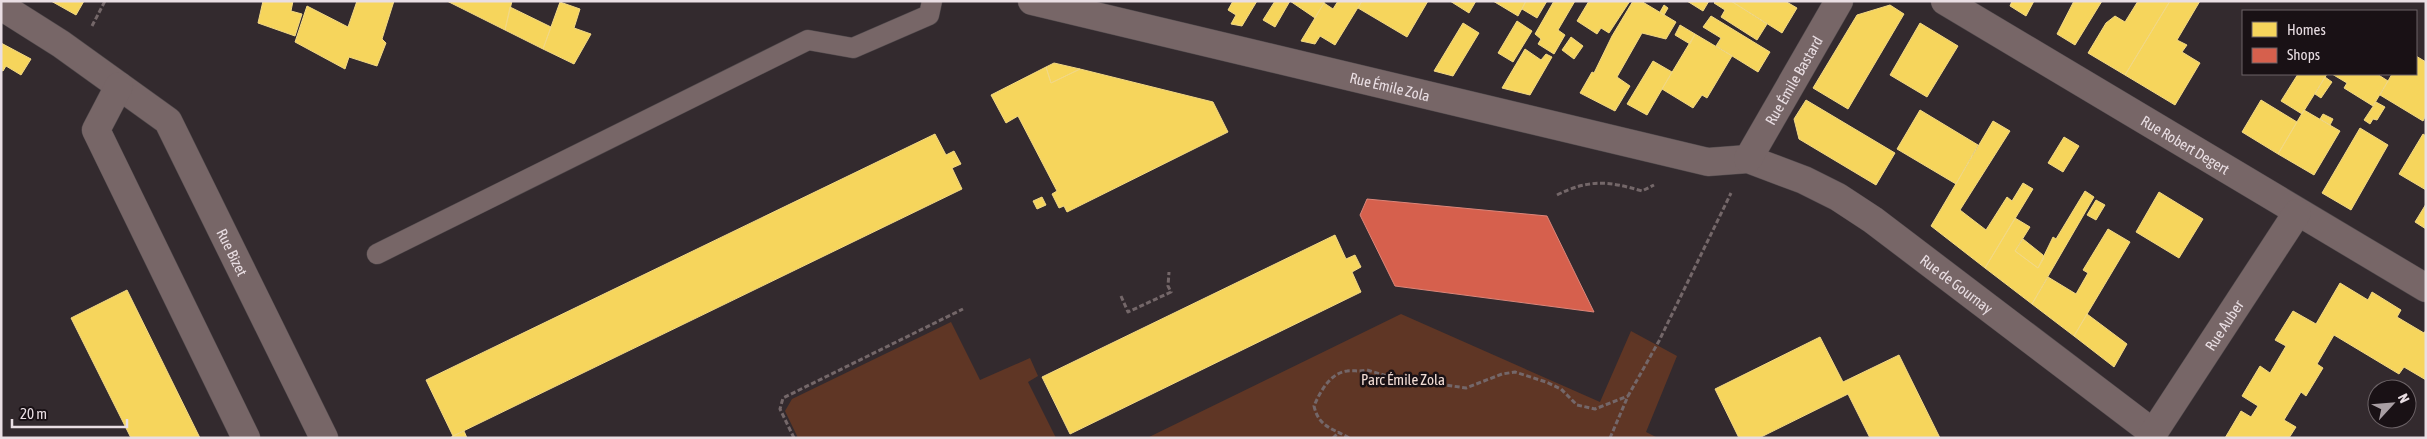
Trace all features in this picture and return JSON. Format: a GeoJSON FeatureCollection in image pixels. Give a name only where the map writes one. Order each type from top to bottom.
{"type":"FeatureCollection","features":[{"type":"Feature","properties":{"kind":"street","name":"Rue Émile Zola"},"geometry":{"type":"LineString","coordinates":[[1032,1],[1708,162],[1748,159]]}},
{"type":"Feature","properties":{"kind":"street","name":"Rue Émile Bastard"},"geometry":{"type":"LineString","coordinates":[[1748,159],[1839,1]]}},
{"type":"Feature","properties":{"kind":"street","name":"Rue Robert Degert"},"geometry":{"type":"LineString","coordinates":[[1945,1],[2297,213],[2426,288]]}},
{"type":"Feature","properties":{"kind":"street","name":"Rue Bizet"},"geometry":{"type":"LineString","coordinates":[[1,6],[168,121],[324,438]]}},
{"type":"Feature","properties":{"kind":"street"},"geometry":{"type":"LineString","coordinates":[[119,86],[96,130],[246,438]]}},
{"type":"Feature","properties":{"kind":"street","name":"Rue de Gournay"},"geometry":{"type":"LineString","coordinates":[[1748,159],[1804,180],[1852,206],[2158,436]]}},
{"type":"Feature","properties":{"kind":"street","name":"Rue Auber"},"geometry":{"type":"LineString","coordinates":[[2158,436],[2297,213]]}},
{"type":"Feature","properties":{"kind":"lane"},"geometry":{"type":"LineString","coordinates":[[377,254],[808,40],[853,48],[929,14],[932,1]]}},
{"type":"Feature","properties":{"kind":"path"},"geometry":{"type":"LineString","coordinates":[[1610,438],[1628,396],[1659,341],[1748,159]]}},
{"type":"Feature","properties":{"kind":"path"},"geometry":{"type":"LineString","coordinates":[[1557,195],[1596,182],[1614,183],[1642,191],[1658,183]]}},
{"type":"Feature","properties":{"kind":"path"},"geometry":{"type":"LineString","coordinates":[[1121,296],[1128,312],[1170,292],[1168,272]]}},
{"type":"Feature","properties":{"kind":"path"},"geometry":{"type":"LineString","coordinates":[[794,438],[780,410],[783,398],[963,309]]}},
{"type":"Feature","properties":{"kind":"path"},"geometry":{"type":"LineString","coordinates":[[1350,438],[1339,432],[1328,430],[1319,420],[1314,406],[1330,379],[1342,371],[1360,372],[1367,370],[1414,384],[1431,383],[1466,388],[1502,374],[1515,372],[1546,382],[1561,389],[1578,405],[1595,409],[1628,396]]}},
{"type":"Feature","properties":{"kind":"path"},"geometry":{"type":"LineString","coordinates":[[1333,438],[1339,432]]}},
{"type":"Feature","properties":{"kind":"green space","name":"Parc Émile Zola"},"geometry":{"type":"Polygon","coordinates":[[[1401,314],[1600,402],[1631,331],[1677,356],[1646,432],[1658,438],[1147,438],[1401,314]]]}},
{"type":"Feature","properties":{"kind":"green space"},"geometry":{"type":"Polygon","coordinates":[[[951,322],[980,380],[1030,358],[1038,376],[1028,382],[1056,438],[798,438],[785,411],[792,399],[951,322]]]}},
{"type":"Feature","properties":{"kind":"building: Homes"},"geometry":{"type":"Polygon","coordinates":[[[51,1],[84,1],[76,15],[51,1]]]}},
{"type":"Feature","properties":{"kind":"building: Homes"},"geometry":{"type":"Polygon","coordinates":[[[263,1],[293,1],[291,11],[302,14],[295,36],[258,23],[263,1]]]}},
{"type":"Feature","properties":{"kind":"building: Homes"},"geometry":{"type":"Polygon","coordinates":[[[357,1],[394,1],[382,39],[386,43],[377,66],[349,57],[345,69],[295,42],[307,6],[348,27],[357,1]]]}},
{"type":"Feature","properties":{"kind":"building: Homes"},"geometry":{"type":"Polygon","coordinates":[[[447,1],[512,1],[505,30],[447,1]]]}},
{"type":"Feature","properties":{"kind":"building: Homes"},"geometry":{"type":"Polygon","coordinates":[[[1233,1],[1257,1],[1242,26],[1231,24],[1236,15],[1228,10],[1233,1]]]}},
{"type":"Feature","properties":{"kind":"building: Homes"},"geometry":{"type":"Polygon","coordinates":[[[1275,1],[1290,1],[1275,27],[1263,20],[1275,1]]]}},
{"type":"Feature","properties":{"kind":"building: Homes"},"geometry":{"type":"Polygon","coordinates":[[[1290,1],[1325,1],[1315,18],[1290,1]]]}},
{"type":"Feature","properties":{"kind":"building: Homes"},"geometry":{"type":"Polygon","coordinates":[[[1338,1],[1362,1],[1335,45],[1320,36],[1315,44],[1301,41],[1324,3],[1333,9],[1338,1]]]}},
{"type":"Feature","properties":{"kind":"building: Homes"},"geometry":{"type":"Polygon","coordinates":[[[1362,1],[1428,1],[1407,37],[1358,8],[1362,1]]]}},
{"type":"Feature","properties":{"kind":"building: Homes"},"geometry":{"type":"Polygon","coordinates":[[[1450,1],[1476,1],[1469,13],[1450,1]]]}},
{"type":"Feature","properties":{"kind":"building: Homes"},"geometry":{"type":"Polygon","coordinates":[[[1493,1],[1526,1],[1518,16],[1493,1]]]}},
{"type":"Feature","properties":{"kind":"building: Homes"},"geometry":{"type":"Polygon","coordinates":[[[1526,1],[1547,1],[1537,18],[1522,9],[1526,1]]]}},
{"type":"Feature","properties":{"kind":"building: Homes"},"geometry":{"type":"Polygon","coordinates":[[[1554,1],[1575,1],[1558,30],[1565,35],[1554,54],[1538,44],[1541,39],[1535,34],[1554,1]]]}},
{"type":"Feature","properties":{"kind":"building: Homes"},"geometry":{"type":"Polygon","coordinates":[[[1589,1],[1630,1],[1609,33],[1601,28],[1597,34],[1577,21],[1589,1]]]}},
{"type":"Feature","properties":{"kind":"building: Homes"},"geometry":{"type":"Polygon","coordinates":[[[1633,1],[1641,1],[1676,22],[1666,39],[1642,33],[1617,77],[1630,86],[1615,111],[1580,93],[1592,72],[1594,73],[1612,36],[1633,1]]]}},
{"type":"Feature","properties":{"kind":"building: Homes"},"geometry":{"type":"Polygon","coordinates":[[[1687,1],[1709,1],[1703,11],[1687,1]]]}},
{"type":"Feature","properties":{"kind":"building: Homes"},"geometry":{"type":"Polygon","coordinates":[[[1716,1],[1731,1],[1767,24],[1757,40],[1721,17],[1725,10],[1714,3],[1716,1]]]}},
{"type":"Feature","properties":{"kind":"building: Homes"},"geometry":{"type":"Polygon","coordinates":[[[1731,1],[1785,1],[1797,8],[1782,33],[1731,1]]]}},
{"type":"Feature","properties":{"kind":"building: Homes"},"geometry":{"type":"Polygon","coordinates":[[[2012,1],[2034,1],[2026,16],[2010,6],[2012,1]]]}},
{"type":"Feature","properties":{"kind":"building: Homes"},"geometry":{"type":"Polygon","coordinates":[[[2074,1],[2102,1],[2075,45],[2057,34],[2074,1]]]}},
{"type":"Feature","properties":{"kind":"building: Homes"},"geometry":{"type":"Polygon","coordinates":[[[2138,1],[2170,1],[2125,75],[2088,53],[2106,23],[2115,16],[2125,22],[2138,1]]]}},
{"type":"Feature","properties":{"kind":"building: Homes"},"geometry":{"type":"Polygon","coordinates":[[[2170,1],[2200,1],[2177,40],[2187,45],[2182,52],[2200,63],[2175,105],[2125,75],[2170,1]]]}},
{"type":"Feature","properties":{"kind":"building: Homes"},"geometry":{"type":"Polygon","coordinates":[[[560,2],[580,9],[574,28],[591,34],[574,64],[543,49],[560,2]]]}},
{"type":"Feature","properties":{"kind":"building: Homes"},"geometry":{"type":"Polygon","coordinates":[[[1664,5],[1668,8],[1664,15],[1660,12],[1664,5]]]}},
{"type":"Feature","properties":{"kind":"building: Homes"},"geometry":{"type":"Polygon","coordinates":[[[1890,5],[1904,14],[1848,109],[1813,88],[1857,15],[1890,5]]]}},
{"type":"Feature","properties":{"kind":"building: Homes"},"geometry":{"type":"Polygon","coordinates":[[[510,7],[551,27],[543,49],[505,30],[510,7]]]}},
{"type":"Feature","properties":{"kind":"building: Homes"},"geometry":{"type":"Polygon","coordinates":[[[1711,16],[1770,52],[1758,72],[1716,46],[1721,38],[1703,27],[1711,16]]]}},
{"type":"Feature","properties":{"kind":"building: Homes"},"geometry":{"type":"Polygon","coordinates":[[[1517,21],[1532,31],[1513,62],[1498,53],[1517,21]]]}},
{"type":"Feature","properties":{"kind":"building: Homes"},"geometry":{"type":"Polygon","coordinates":[[[1463,23],[1479,33],[1453,76],[1434,71],[1463,23]]]}},
{"type":"Feature","properties":{"kind":"building: Homes"},"geometry":{"type":"Polygon","coordinates":[[[1920,23],[1958,46],[1927,97],[1890,75],[1920,23]]]}},
{"type":"Feature","properties":{"kind":"building: Homes"},"geometry":{"type":"Polygon","coordinates":[[[1680,25],[1695,34],[1690,44],[1675,35],[1680,25]]]}},
{"type":"Feature","properties":{"kind":"building: Homes"},"geometry":{"type":"Polygon","coordinates":[[[1695,34],[1732,56],[1707,98],[1702,95],[1693,108],[1662,89],[1695,34]]]}},
{"type":"Feature","properties":{"kind":"building: Homes"},"geometry":{"type":"Polygon","coordinates":[[[1571,37],[1583,46],[1574,59],[1562,50],[1571,37]]]}},
{"type":"Feature","properties":{"kind":"building: Homes"},"geometry":{"type":"Polygon","coordinates":[[[1,43],[31,59],[21,75],[6,66],[3,71],[1,70],[1,43]]]}},
{"type":"Feature","properties":{"kind":"building: Homes"},"geometry":{"type":"Polygon","coordinates":[[[1525,49],[1541,60],[1546,54],[1552,57],[1530,95],[1502,88],[1525,49]]]}},
{"type":"Feature","properties":{"kind":"building: Homes"},"geometry":{"type":"Polygon","coordinates":[[[2417,57],[2426,62],[2426,115],[2423,121],[2380,95],[2391,75],[2417,75],[2417,57]]]}},
{"type":"Feature","properties":{"kind":"building: Homes"},"geometry":{"type":"Polygon","coordinates":[[[1653,61],[1672,72],[1647,115],[1627,104],[1653,61]]]}},
{"type":"Feature","properties":{"kind":"building: Homes"},"geometry":{"type":"Polygon","coordinates":[[[1054,63],[1080,69],[1051,83],[1046,67],[1054,63]]]}},
{"type":"Feature","properties":{"kind":"building: Homes"},"geometry":{"type":"Polygon","coordinates":[[[1046,67],[1051,83],[1080,69],[1213,102],[1228,132],[1067,212],[1064,206],[1059,208],[1052,194],[1057,191],[1018,116],[1006,123],[991,95],[1046,67]]]}},
{"type":"Feature","properties":{"kind":"building: Homes"},"geometry":{"type":"Polygon","coordinates":[[[2297,75],[2326,75],[2302,114],[2281,101],[2297,75]]]}},
{"type":"Feature","properties":{"kind":"building: Homes"},"geometry":{"type":"Polygon","coordinates":[[[2334,75],[2379,75],[2388,81],[2373,106],[2344,88],[2347,83],[2334,75]]]}},
{"type":"Feature","properties":{"kind":"building: Homes"},"geometry":{"type":"Polygon","coordinates":[[[2325,77],[2332,82],[2321,98],[2315,94],[2325,77]]]}},
{"type":"Feature","properties":{"kind":"building: Homes"},"geometry":{"type":"Polygon","coordinates":[[[1806,100],[1895,153],[1876,185],[1799,139],[1794,119],[1806,100]]]}},
{"type":"Feature","properties":{"kind":"building: Homes"},"geometry":{"type":"Polygon","coordinates":[[[2261,100],[2297,122],[2278,154],[2242,132],[2261,100]]]}},
{"type":"Feature","properties":{"kind":"building: Homes"},"geometry":{"type":"Polygon","coordinates":[[[2376,102],[2385,107],[2377,120],[2373,119],[2370,124],[2364,120],[2376,102]]]}},
{"type":"Feature","properties":{"kind":"building: Homes"},"geometry":{"type":"Polygon","coordinates":[[[1920,110],[1978,145],[1956,184],[1897,149],[1920,110]]]}},
{"type":"Feature","properties":{"kind":"building: Homes"},"geometry":{"type":"Polygon","coordinates":[[[2304,110],[2340,131],[2314,175],[2278,154],[2304,110]]]}},
{"type":"Feature","properties":{"kind":"building: Homes"},"geometry":{"type":"Polygon","coordinates":[[[2323,114],[2333,119],[2330,125],[2320,119],[2323,114]]]}},
{"type":"Feature","properties":{"kind":"building: Homes"},"geometry":{"type":"Polygon","coordinates":[[[1993,121],[2010,131],[1960,210],[1986,230],[2007,197],[2012,201],[2023,183],[2033,189],[1985,268],[1931,226],[1993,121]]]}},
{"type":"Feature","properties":{"kind":"building: Homes"},"geometry":{"type":"Polygon","coordinates":[[[2360,128],[2388,145],[2351,210],[2322,193],[2360,128]]]}},
{"type":"Feature","properties":{"kind":"building: Homes"},"geometry":{"type":"Polygon","coordinates":[[[935,134],[946,155],[954,151],[961,164],[952,168],[962,189],[453,436],[426,380],[935,134]]]}},
{"type":"Feature","properties":{"kind":"building: Homes"},"geometry":{"type":"Polygon","coordinates":[[[2423,134],[2426,136],[2426,190],[2399,174],[2423,134]]]}},
{"type":"Feature","properties":{"kind":"building: Homes"},"geometry":{"type":"Polygon","coordinates":[[[2064,137],[2079,146],[2063,172],[2048,163],[2064,137]]]}},
{"type":"Feature","properties":{"kind":"building: Homes"},"geometry":{"type":"Polygon","coordinates":[[[2085,191],[2094,197],[2032,304],[1985,268],[2015,218],[2030,227],[2015,251],[2038,268],[2053,237],[2056,239],[2085,191]]]}},
{"type":"Feature","properties":{"kind":"building: Homes"},"geometry":{"type":"Polygon","coordinates":[[[2159,192],[2203,219],[2179,258],[2136,232],[2159,192]]]}},
{"type":"Feature","properties":{"kind":"building: Homes"},"geometry":{"type":"Polygon","coordinates":[[[1042,197],[1046,205],[1037,209],[1033,201],[1042,197]]]}},
{"type":"Feature","properties":{"kind":"building: Homes"},"geometry":{"type":"Polygon","coordinates":[[[2096,200],[2105,205],[2096,220],[2087,215],[2096,200]]]}},
{"type":"Feature","properties":{"kind":"building: Homes"},"geometry":{"type":"Polygon","coordinates":[[[2426,204],[2426,229],[2415,222],[2426,204]]]}},
{"type":"Feature","properties":{"kind":"building: Homes"},"geometry":{"type":"Polygon","coordinates":[[[2108,229],[2130,242],[2074,336],[2032,304],[2048,277],[2076,294],[2088,273],[2083,270],[2108,229]]]}},
{"type":"Feature","properties":{"kind":"building: Homes"},"geometry":{"type":"Polygon","coordinates":[[[1335,235],[1346,259],[1355,255],[1361,267],[1352,272],[1361,292],[1070,434],[1042,377],[1335,235]]]}},
{"type":"Feature","properties":{"kind":"building: Homes"},"geometry":{"type":"Polygon","coordinates":[[[2023,239],[2043,255],[2044,258],[2038,268],[2015,251],[2023,239]]]}},
{"type":"Feature","properties":{"kind":"building: Homes"},"geometry":{"type":"Polygon","coordinates":[[[2340,283],[2368,300],[2372,292],[2401,310],[2397,317],[2424,333],[2426,330],[2426,380],[2404,367],[2399,374],[2334,335],[2317,364],[2323,368],[2306,396],[2301,392],[2284,420],[2296,427],[2289,438],[2225,438],[2241,411],[2251,417],[2258,406],[2242,396],[2260,366],[2270,373],[2286,346],[2275,340],[2293,311],[2316,324],[2340,283]]]}},
{"type":"Feature","properties":{"kind":"building: Homes"},"geometry":{"type":"Polygon","coordinates":[[[127,290],[200,438],[131,438],[71,318],[127,290]]]}},
{"type":"Feature","properties":{"kind":"building: Homes"},"geometry":{"type":"Polygon","coordinates":[[[2087,314],[2127,344],[2114,367],[2074,336],[2087,314]]]}},
{"type":"Feature","properties":{"kind":"building: Homes"},"geometry":{"type":"Polygon","coordinates":[[[1820,337],[1843,382],[1899,355],[1940,438],[1870,438],[1848,394],[1759,438],[1739,438],[1715,389],[1820,337]]]}},
{"type":"Feature","properties":{"kind":"building: Homes"},"geometry":{"type":"Polygon","coordinates":[[[464,431],[467,438],[450,438],[453,436],[464,431]]]}},
{"type":"Feature","properties":{"kind":"building: Shops"},"geometry":{"type":"Polygon","coordinates":[[[1367,199],[1547,216],[1594,312],[1395,286],[1360,215],[1367,199]]]}}]}
